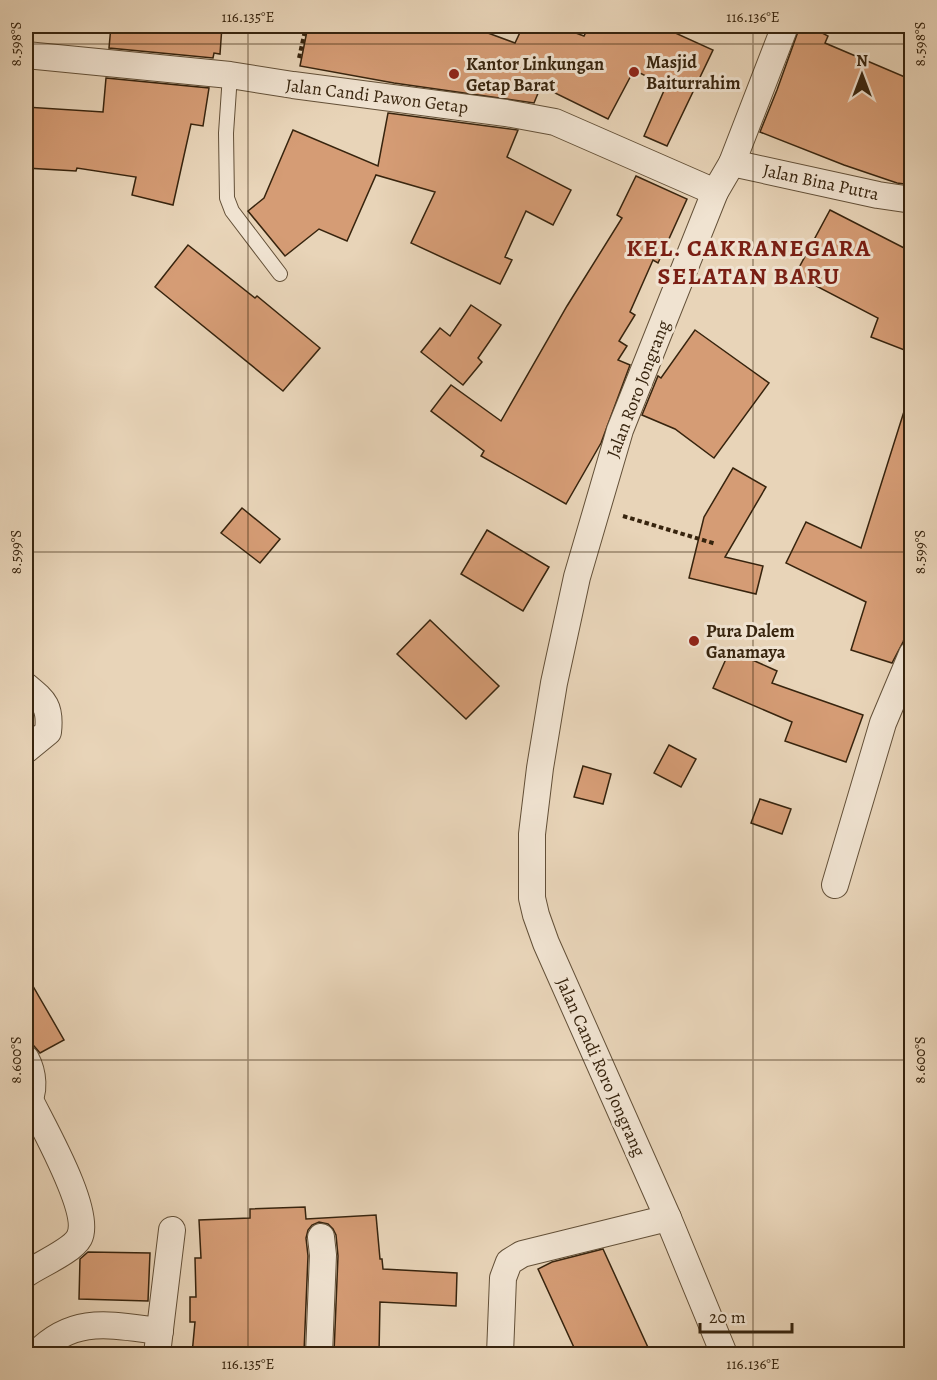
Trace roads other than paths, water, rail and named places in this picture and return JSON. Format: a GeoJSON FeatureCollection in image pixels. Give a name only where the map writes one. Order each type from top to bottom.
{"type":"FeatureCollection","features":[{"type":"Feature","properties":{"kind":"street","name":"Jalan Roro Jongrang"},"geometry":{"type":"LineString","coordinates":[[540,768],[554,683],[575,587],[621,430],[715,192],[732,162],[785,26]]}},
{"type":"Feature","properties":{"kind":"street","name":"Jalan Candi Pawon Getap"},"geometry":{"type":"LineString","coordinates":[[26,55],[230,75],[506,113],[555,122],[715,192]]}},
{"type":"Feature","properties":{"kind":"street","name":"Jalan Bina Putra"},"geometry":{"type":"LineString","coordinates":[[732,162],[878,195],[912,200]]}},
{"type":"Feature","properties":{"kind":"street"},"geometry":{"type":"LineString","coordinates":[[835,885],[884,723],[912,654]]}},
{"type":"Feature","properties":{"kind":"street"},"geometry":{"type":"LineString","coordinates":[[26,686],[42,700],[48,710],[50,720],[48,732],[26,750]]}},
{"type":"Feature","properties":{"kind":"street","name":"Jalan Candi Roro Jongrang"},"geometry":{"type":"LineString","coordinates":[[540,768],[531,851],[532,898],[536,915],[554,963],[668,1218],[724,1354]]}},
{"type":"Feature","properties":{"kind":"street"},"geometry":{"type":"LineString","coordinates":[[26,1059],[33,1083],[28,1103],[69,1177],[78,1205],[81,1227],[79,1238],[70,1247],[26,1274]]}},
{"type":"Feature","properties":{"kind":"street"},"geometry":{"type":"LineString","coordinates":[[501,1354],[503,1278],[509,1262],[522,1254],[668,1218]]}},
{"type":"Feature","properties":{"kind":"street"},"geometry":{"type":"LineString","coordinates":[[36,1354],[64,1332],[84,1326],[122,1327],[159,1343],[172,1230]]}},
{"type":"Feature","properties":{"kind":"street"},"geometry":{"type":"LineString","coordinates":[[319,1354],[323,1255],[321,1237]]}},
{"type":"Feature","properties":{"kind":"lane"},"geometry":{"type":"LineString","coordinates":[[230,75],[226,132],[226,198],[232,211],[280,274]]}},
{"type":"Feature","properties":{"kind":"place","name":"Masjid Baiturrahim"},"geometry":{"type":"Point","coordinates":[634,72]}},
{"type":"Feature","properties":{"kind":"place","name":"Kantor Linkungan Getap Barat"},"geometry":{"type":"Point","coordinates":[454,74]}},
{"type":"Feature","properties":{"kind":"place","name":"Pura Dalem Ganamaya"},"geometry":{"type":"Point","coordinates":[694,641]}},
{"type":"Feature","properties":{"kind":"district","name":"KEL. CAKRANEGARA SELATAN BARU"},"geometry":{"type":"Point","coordinates":[749,262]}}]}
